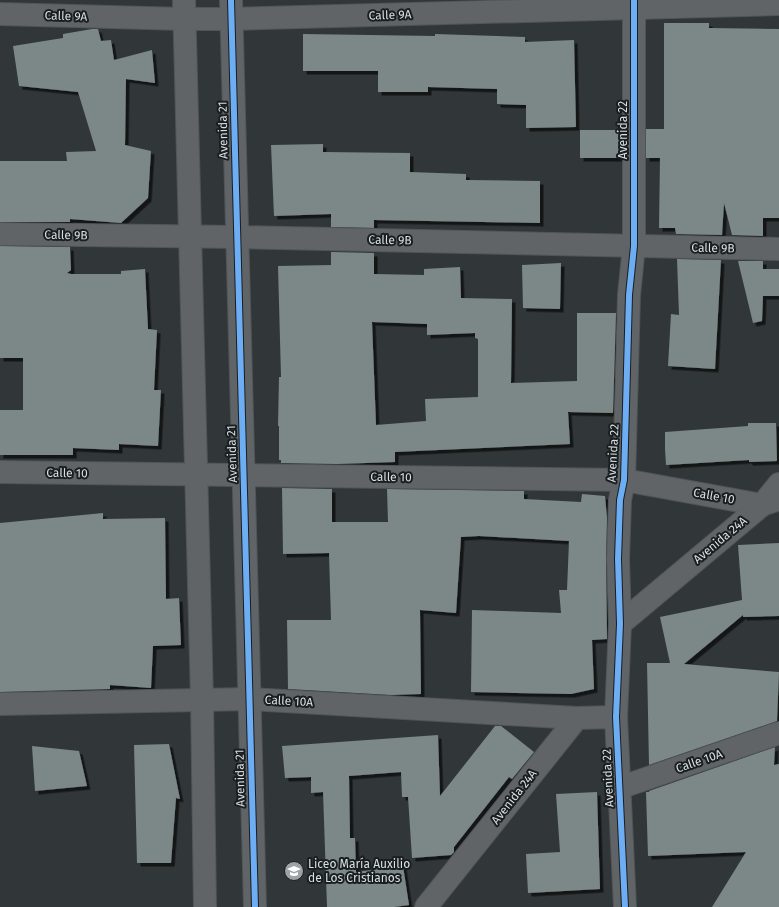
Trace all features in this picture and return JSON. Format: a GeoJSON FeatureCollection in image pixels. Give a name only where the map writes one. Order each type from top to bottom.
{"type":"FeatureCollection","features":[{"type":"Feature","properties":{"kind":"street","name":"Calle 9A"},"geometry":{"type":"LineString","coordinates":[[0,14],[634,4],[779,4]]}},
{"type":"Feature","properties":{"kind":"street","name":"Avenida 22"},"geometry":{"type":"LineString","coordinates":[[624,907],[616,717],[620,624],[618,559],[620,500],[624,480],[629,295],[634,246],[634,4]]}},
{"type":"Feature","properties":{"kind":"street"},"geometry":{"type":"LineString","coordinates":[[184,10],[202,700],[205,907]]}},
{"type":"Feature","properties":{"kind":"street","name":"Avenida 21"},"geometry":{"type":"LineString","coordinates":[[231,10],[255,907]]}},
{"type":"Feature","properties":{"kind":"street","name":"Calle 9B"},"geometry":{"type":"LineString","coordinates":[[0,234],[190,236],[779,249]]}},
{"type":"Feature","properties":{"kind":"street","name":"Calle 10"},"geometry":{"type":"LineString","coordinates":[[0,472],[624,480],[771,502]]}},
{"type":"Feature","properties":{"kind":"street","name":"Avenida 24A"},"geometry":{"type":"LineString","coordinates":[[620,624],[771,502],[779,484]]}},
{"type":"Feature","properties":{"kind":"street","name":"Calle 10A"},"geometry":{"type":"LineString","coordinates":[[0,704],[249,699],[577,718]]}},
{"type":"Feature","properties":{"kind":"street"},"geometry":{"type":"LineString","coordinates":[[577,718],[616,717]]}},
{"type":"Feature","properties":{"kind":"street","name":"Avenida 24A"},"geometry":{"type":"LineString","coordinates":[[426,907],[577,718]]}},
{"type":"Feature","properties":{"kind":"street","name":"Calle 10A"},"geometry":{"type":"LineString","coordinates":[[620,788],[779,733]]}},
{"type":"Feature","properties":{"kind":"building"},"geometry":{"type":"Polygon","coordinates":[[[664,23],[709,23],[709,28],[779,29],[779,218],[763,218],[763,236],[732,235],[724,203],[722,235],[676,234],[675,228],[659,228],[660,158],[646,158],[646,129],[664,129],[664,23]]]}},
{"type":"Feature","properties":{"kind":"building"},"geometry":{"type":"Polygon","coordinates":[[[98,29],[101,41],[111,40],[114,60],[152,50],[155,83],[126,79],[125,145],[151,151],[148,198],[121,223],[70,219],[70,222],[0,222],[0,161],[67,161],[66,152],[96,151],[78,92],[19,86],[13,46],[63,38],[63,34],[98,29]]]}},
{"type":"Feature","properties":{"kind":"building"},"geometry":{"type":"Polygon","coordinates":[[[303,34],[435,36],[435,34],[525,37],[525,42],[574,40],[576,127],[526,128],[526,105],[497,104],[497,89],[428,87],[428,92],[378,92],[378,71],[303,71],[303,34]]]}},
{"type":"Feature","properties":{"kind":"building"},"geometry":{"type":"Polygon","coordinates":[[[580,130],[622,130],[622,158],[580,158],[580,130]]]}},
{"type":"Feature","properties":{"kind":"building"},"geometry":{"type":"Polygon","coordinates":[[[323,144],[323,152],[410,153],[410,172],[466,174],[466,180],[540,181],[540,223],[374,220],[374,228],[331,227],[331,214],[274,216],[271,145],[323,144]]]}},
{"type":"Feature","properties":{"kind":"building"},"geometry":{"type":"Polygon","coordinates":[[[0,246],[70,247],[71,270],[67,273],[71,274],[121,274],[121,271],[145,269],[148,329],[157,330],[154,390],[161,390],[158,446],[119,444],[119,450],[73,448],[73,455],[0,455],[0,410],[23,410],[23,358],[0,358],[0,246]]]}},
{"type":"Feature","properties":{"kind":"building"},"geometry":{"type":"Polygon","coordinates":[[[331,252],[374,253],[374,274],[424,275],[424,269],[460,267],[461,298],[512,299],[511,383],[577,381],[577,313],[616,313],[613,413],[568,412],[570,444],[395,452],[395,462],[337,464],[281,463],[281,460],[279,460],[278,426],[279,377],[281,377],[278,266],[331,265],[331,252]],[[372,322],[376,425],[426,421],[425,399],[478,397],[478,339],[475,338],[475,333],[427,335],[427,324],[372,322]]]}},
{"type":"Feature","properties":{"kind":"building"},"geometry":{"type":"Polygon","coordinates":[[[677,259],[721,260],[715,369],[668,366],[671,314],[679,315],[677,259]]]}},
{"type":"Feature","properties":{"kind":"building"},"geometry":{"type":"Polygon","coordinates":[[[738,261],[763,261],[763,269],[779,269],[779,296],[763,296],[762,321],[753,323],[738,261]]]}},
{"type":"Feature","properties":{"kind":"building"},"geometry":{"type":"Polygon","coordinates":[[[561,263],[560,309],[523,308],[522,265],[561,263]]]}},
{"type":"Feature","properties":{"kind":"building"},"geometry":{"type":"Polygon","coordinates":[[[748,423],[776,423],[777,461],[749,462],[749,460],[666,465],[665,432],[748,426],[748,423]]]}},
{"type":"Feature","properties":{"kind":"building"},"geometry":{"type":"Polygon","coordinates":[[[282,488],[332,489],[332,522],[388,522],[387,489],[524,491],[524,499],[581,502],[582,494],[605,496],[607,518],[607,639],[592,640],[594,689],[571,694],[471,692],[472,610],[561,613],[559,590],[567,590],[569,541],[479,536],[461,537],[456,613],[420,610],[421,694],[391,695],[288,689],[287,620],[331,620],[329,553],[283,554],[282,488]]]}},
{"type":"Feature","properties":{"kind":"building"},"geometry":{"type":"Polygon","coordinates":[[[103,513],[103,519],[165,518],[166,599],[179,598],[181,645],[153,646],[151,688],[110,685],[110,689],[0,692],[0,523],[103,513]]]}},
{"type":"Feature","properties":{"kind":"building"},"geometry":{"type":"Polygon","coordinates":[[[779,543],[779,616],[743,617],[743,615],[684,664],[779,672],[777,721],[649,765],[647,663],[670,663],[660,617],[742,600],[738,545],[779,543]]]}},
{"type":"Feature","properties":{"kind":"building"},"geometry":{"type":"Polygon","coordinates":[[[495,726],[501,726],[534,752],[512,779],[509,777],[454,847],[454,852],[451,855],[412,858],[408,797],[402,797],[401,772],[349,776],[350,838],[355,838],[356,872],[403,866],[409,905],[394,907],[327,907],[323,792],[311,793],[311,777],[285,778],[282,746],[438,735],[440,796],[495,726]]]}},
{"type":"Feature","properties":{"kind":"building"},"geometry":{"type":"Polygon","coordinates":[[[169,744],[180,799],[176,798],[171,863],[137,863],[134,745],[169,744]]]}},
{"type":"Feature","properties":{"kind":"building"},"geometry":{"type":"Polygon","coordinates":[[[32,746],[79,751],[87,786],[35,791],[32,746]]]}},
{"type":"Feature","properties":{"kind":"building"},"geometry":{"type":"Polygon","coordinates":[[[775,747],[774,765],[779,764],[779,907],[712,907],[746,852],[648,856],[646,792],[775,747]]]}},
{"type":"Feature","properties":{"kind":"building"},"geometry":{"type":"Polygon","coordinates":[[[597,792],[600,889],[528,893],[526,854],[560,852],[556,794],[597,792]]]}},
{"type":"Feature","properties":{"kind":"cycle path"},"geometry":{"type":"LineString","coordinates":[[231,0],[255,907]]}},
{"type":"Feature","properties":{"kind":"cycle path"},"geometry":{"type":"LineString","coordinates":[[625,907],[616,717],[620,624],[618,559],[620,500],[624,480],[629,295],[634,246],[634,0]]}},
{"type":"Feature","properties":{"kind":"place","name":"Liceo María Auxilio de Los Cristianos"},"geometry":{"type":"Point","coordinates":[294,871]}}]}
